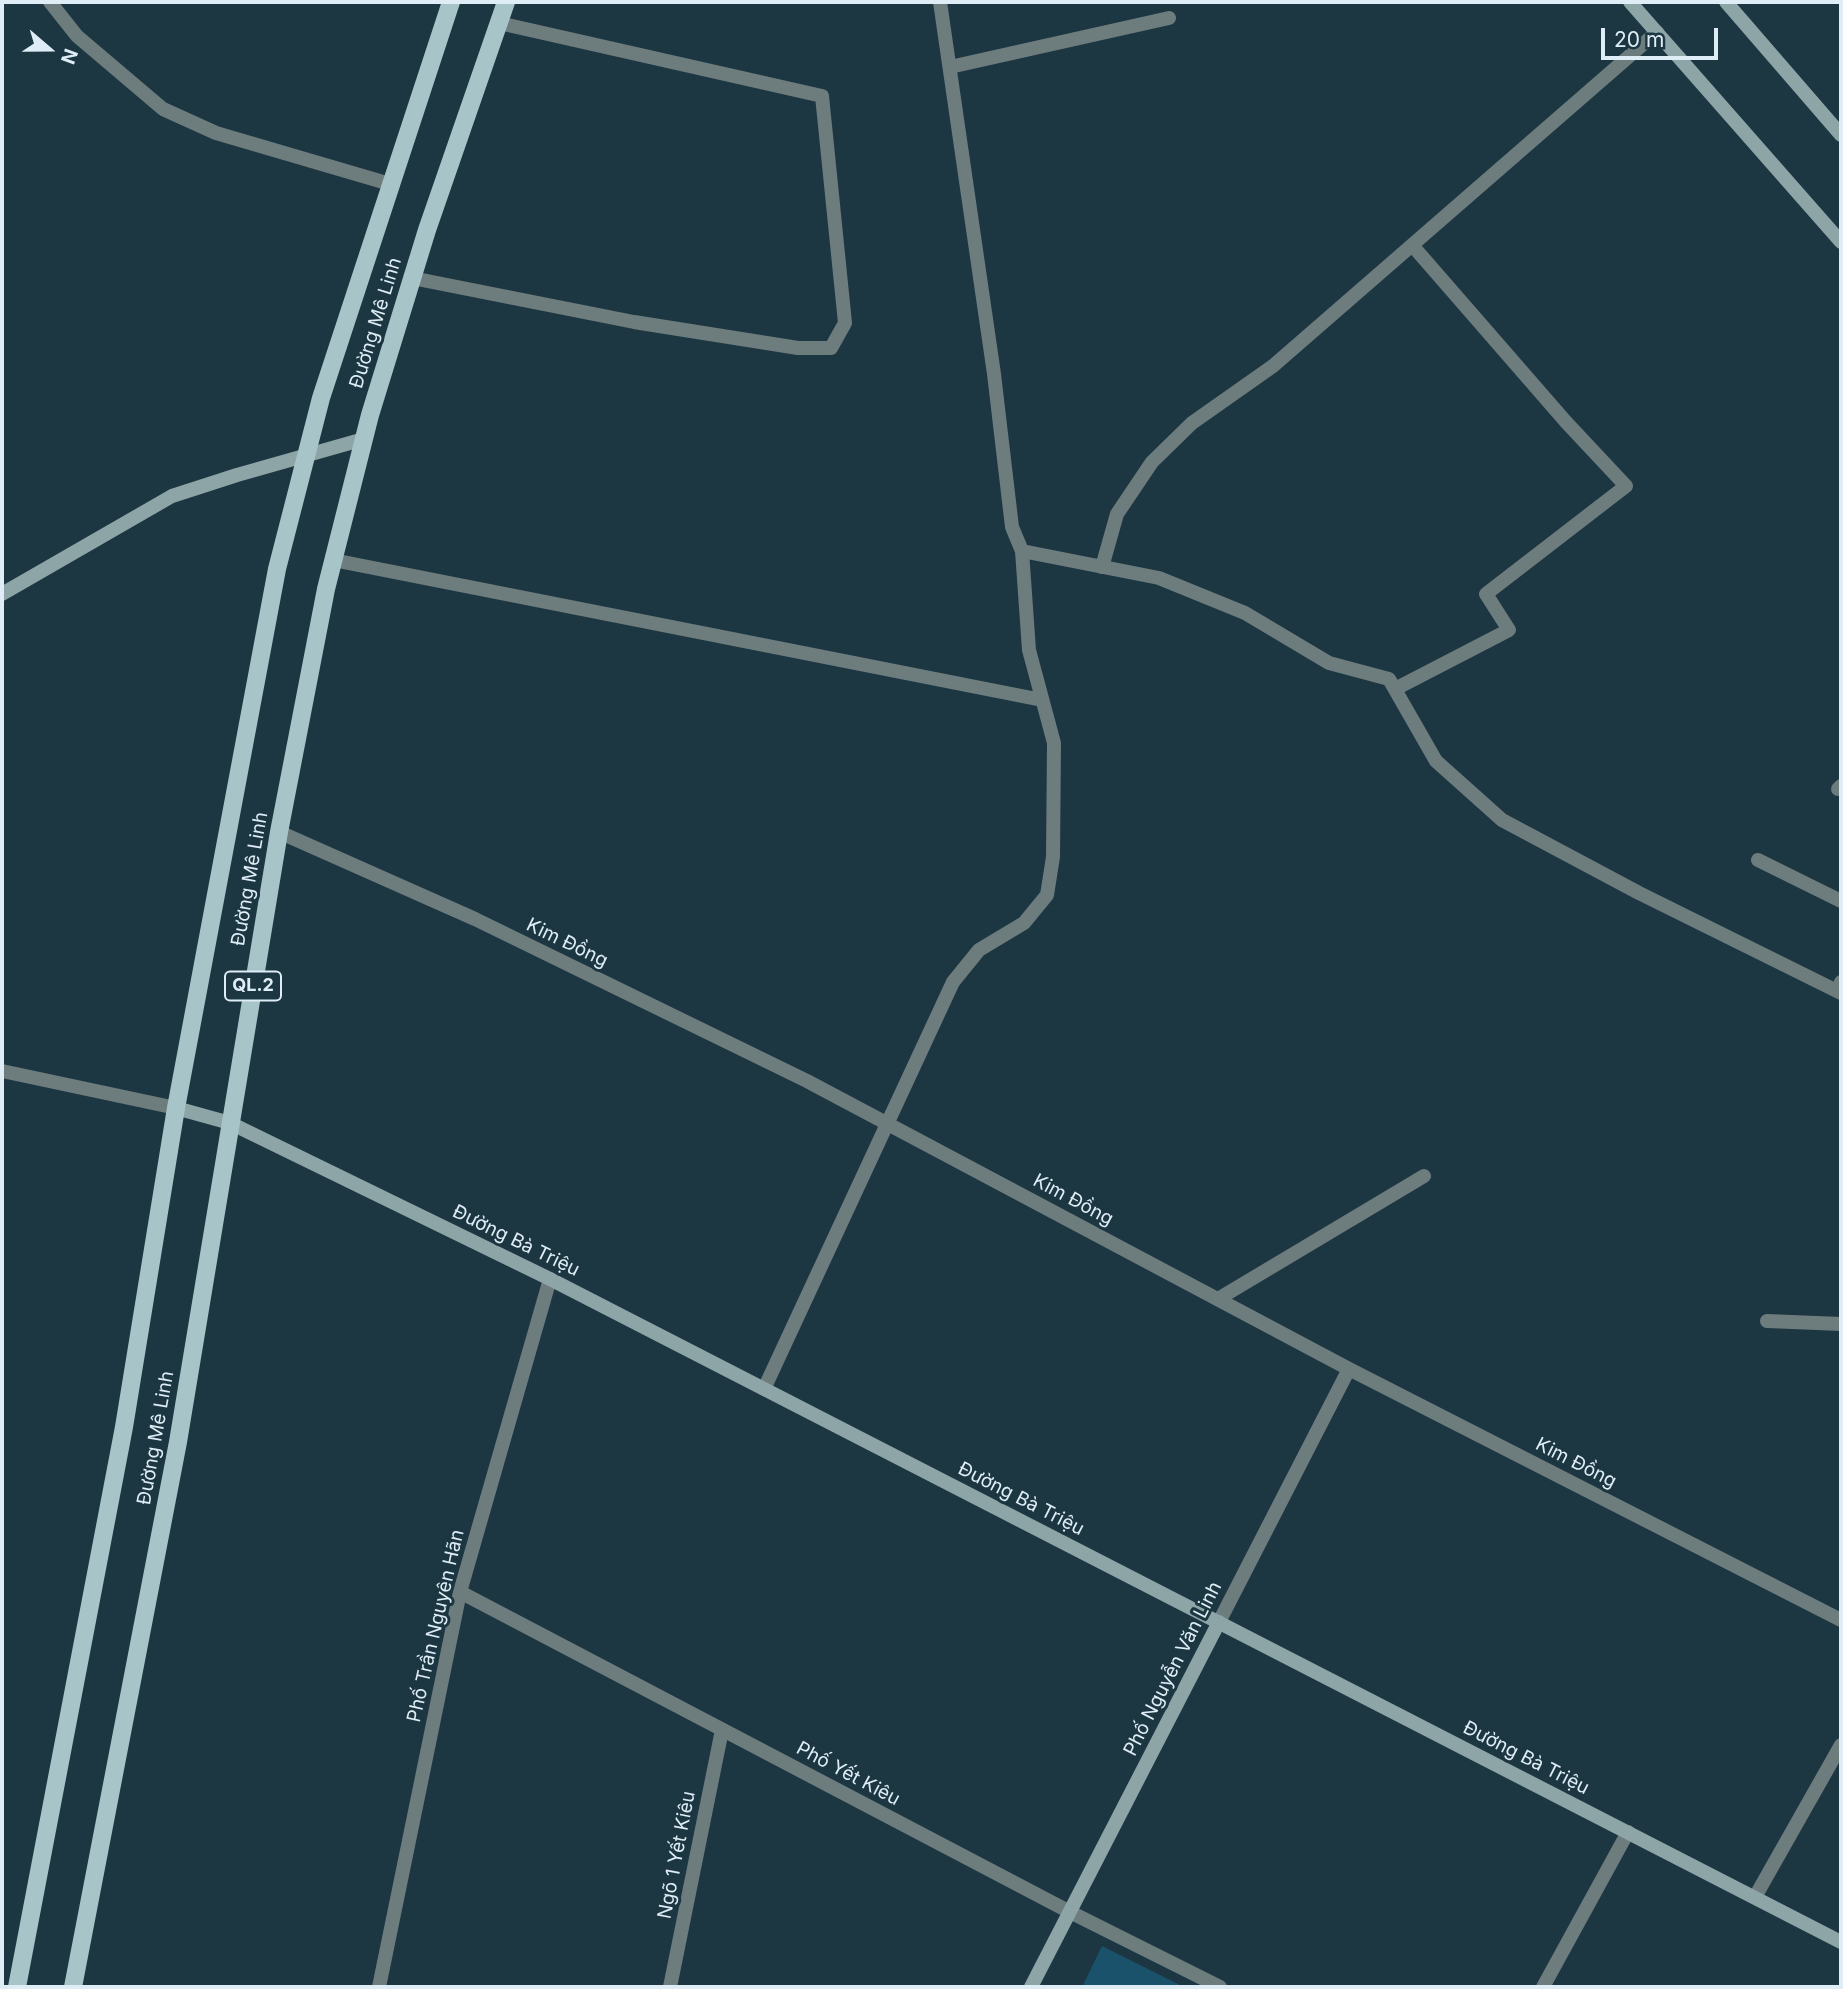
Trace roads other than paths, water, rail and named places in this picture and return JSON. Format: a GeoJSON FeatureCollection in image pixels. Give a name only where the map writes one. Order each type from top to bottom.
{"type":"FeatureCollection","features":[{"type":"Feature","properties":{"kind":"main road","name":"Đường Mê Linh"},"geometry":{"type":"LineString","coordinates":[[17,1987],[124,1427],[176,1108],[277,569],[325,385],[451,2]]}},
{"type":"Feature","properties":{"kind":"main road","name":"Đường Mê Linh"},"geometry":{"type":"LineString","coordinates":[[73,1987],[178,1442],[279,832],[333,561],[364,439],[412,278],[506,2]]}},
{"type":"Feature","properties":{"kind":"street"},"geometry":{"type":"LineString","coordinates":[[50,2],[76,37],[163,110],[216,133],[390,184]]}},
{"type":"Feature","properties":{"kind":"street"},"geometry":{"type":"LineString","coordinates":[[764,1389],[953,982],[979,950],[1024,923],[1047,895],[1053,857],[1054,743],[1028,650],[1022,551],[1012,527],[994,373],[940,2]]}},
{"type":"Feature","properties":{"kind":"street"},"geometry":{"type":"LineString","coordinates":[[1630,2],[1841,242]]}},
{"type":"Feature","properties":{"kind":"street"},"geometry":{"type":"LineString","coordinates":[[1726,2],[1841,135]]}},
{"type":"Feature","properties":{"kind":"street"},"geometry":{"type":"LineString","coordinates":[[950,67],[1169,18]]}},
{"type":"Feature","properties":{"kind":"street"},"geometry":{"type":"LineString","coordinates":[[412,278],[634,322],[798,348],[831,348],[845,323],[822,96],[499,23]]}},
{"type":"Feature","properties":{"kind":"street"},"geometry":{"type":"LineString","coordinates":[[1102,568],[1117,514],[1152,462],[1192,423],[1273,366],[1657,32]]}},
{"type":"Feature","properties":{"kind":"street"},"geometry":{"type":"LineString","coordinates":[[1395,689],[1509,630],[1486,594],[1626,486],[1566,422],[1412,245]]}},
{"type":"Feature","properties":{"kind":"street"},"geometry":{"type":"LineString","coordinates":[[2,594],[172,496],[364,439]]}},
{"type":"Feature","properties":{"kind":"street"},"geometry":{"type":"LineString","coordinates":[[1022,551],[1160,579],[1245,613],[1329,663],[1389,679],[1437,761],[1502,821],[1639,893],[1840,989]]}},
{"type":"Feature","properties":{"kind":"street"},"geometry":{"type":"LineString","coordinates":[[333,561],[1042,700]]}},
{"type":"Feature","properties":{"kind":"street","name":"Kim Đồng"},"geometry":{"type":"LineString","coordinates":[[279,832],[475,919],[807,1081],[1349,1369],[1841,1620]]}},
{"type":"Feature","properties":{"kind":"street"},"geometry":{"type":"LineString","coordinates":[[1758,860],[1841,901]]}},
{"type":"Feature","properties":{"kind":"street"},"geometry":{"type":"LineString","coordinates":[[2,1072],[176,1108]]}},
{"type":"Feature","properties":{"kind":"street","name":"Đường Bà Triệu"},"geometry":{"type":"LineString","coordinates":[[176,1108],[230,1123],[550,1279],[1841,1941]]}},
{"type":"Feature","properties":{"kind":"street"},"geometry":{"type":"LineString","coordinates":[[1218,1299],[1424,1175]]}},
{"type":"Feature","properties":{"kind":"street","name":"Phố Trần Nguyên Hãn"},"geometry":{"type":"LineString","coordinates":[[379,1987],[460,1592],[550,1279]]}},
{"type":"Feature","properties":{"kind":"street"},"geometry":{"type":"LineString","coordinates":[[1767,1321],[1841,1324]]}},
{"type":"Feature","properties":{"kind":"street","name":"Phố Nguyễn Văn Linh"},"geometry":{"type":"LineString","coordinates":[[1031,1987],[1349,1369]]}},
{"type":"Feature","properties":{"kind":"street","name":"Phố Yết Kiêu"},"geometry":{"type":"LineString","coordinates":[[460,1592],[1070,1912],[1220,1987]]}},
{"type":"Feature","properties":{"kind":"street","name":"Ngõ 1 Yết Kiêu"},"geometry":{"type":"LineString","coordinates":[[670,1987],[722,1730]]}},
{"type":"Feature","properties":{"kind":"street"},"geometry":{"type":"LineString","coordinates":[[1755,1897],[1841,1745]]}},
{"type":"Feature","properties":{"kind":"street"},"geometry":{"type":"LineString","coordinates":[[1543,1987],[1628,1832]]}}]}
